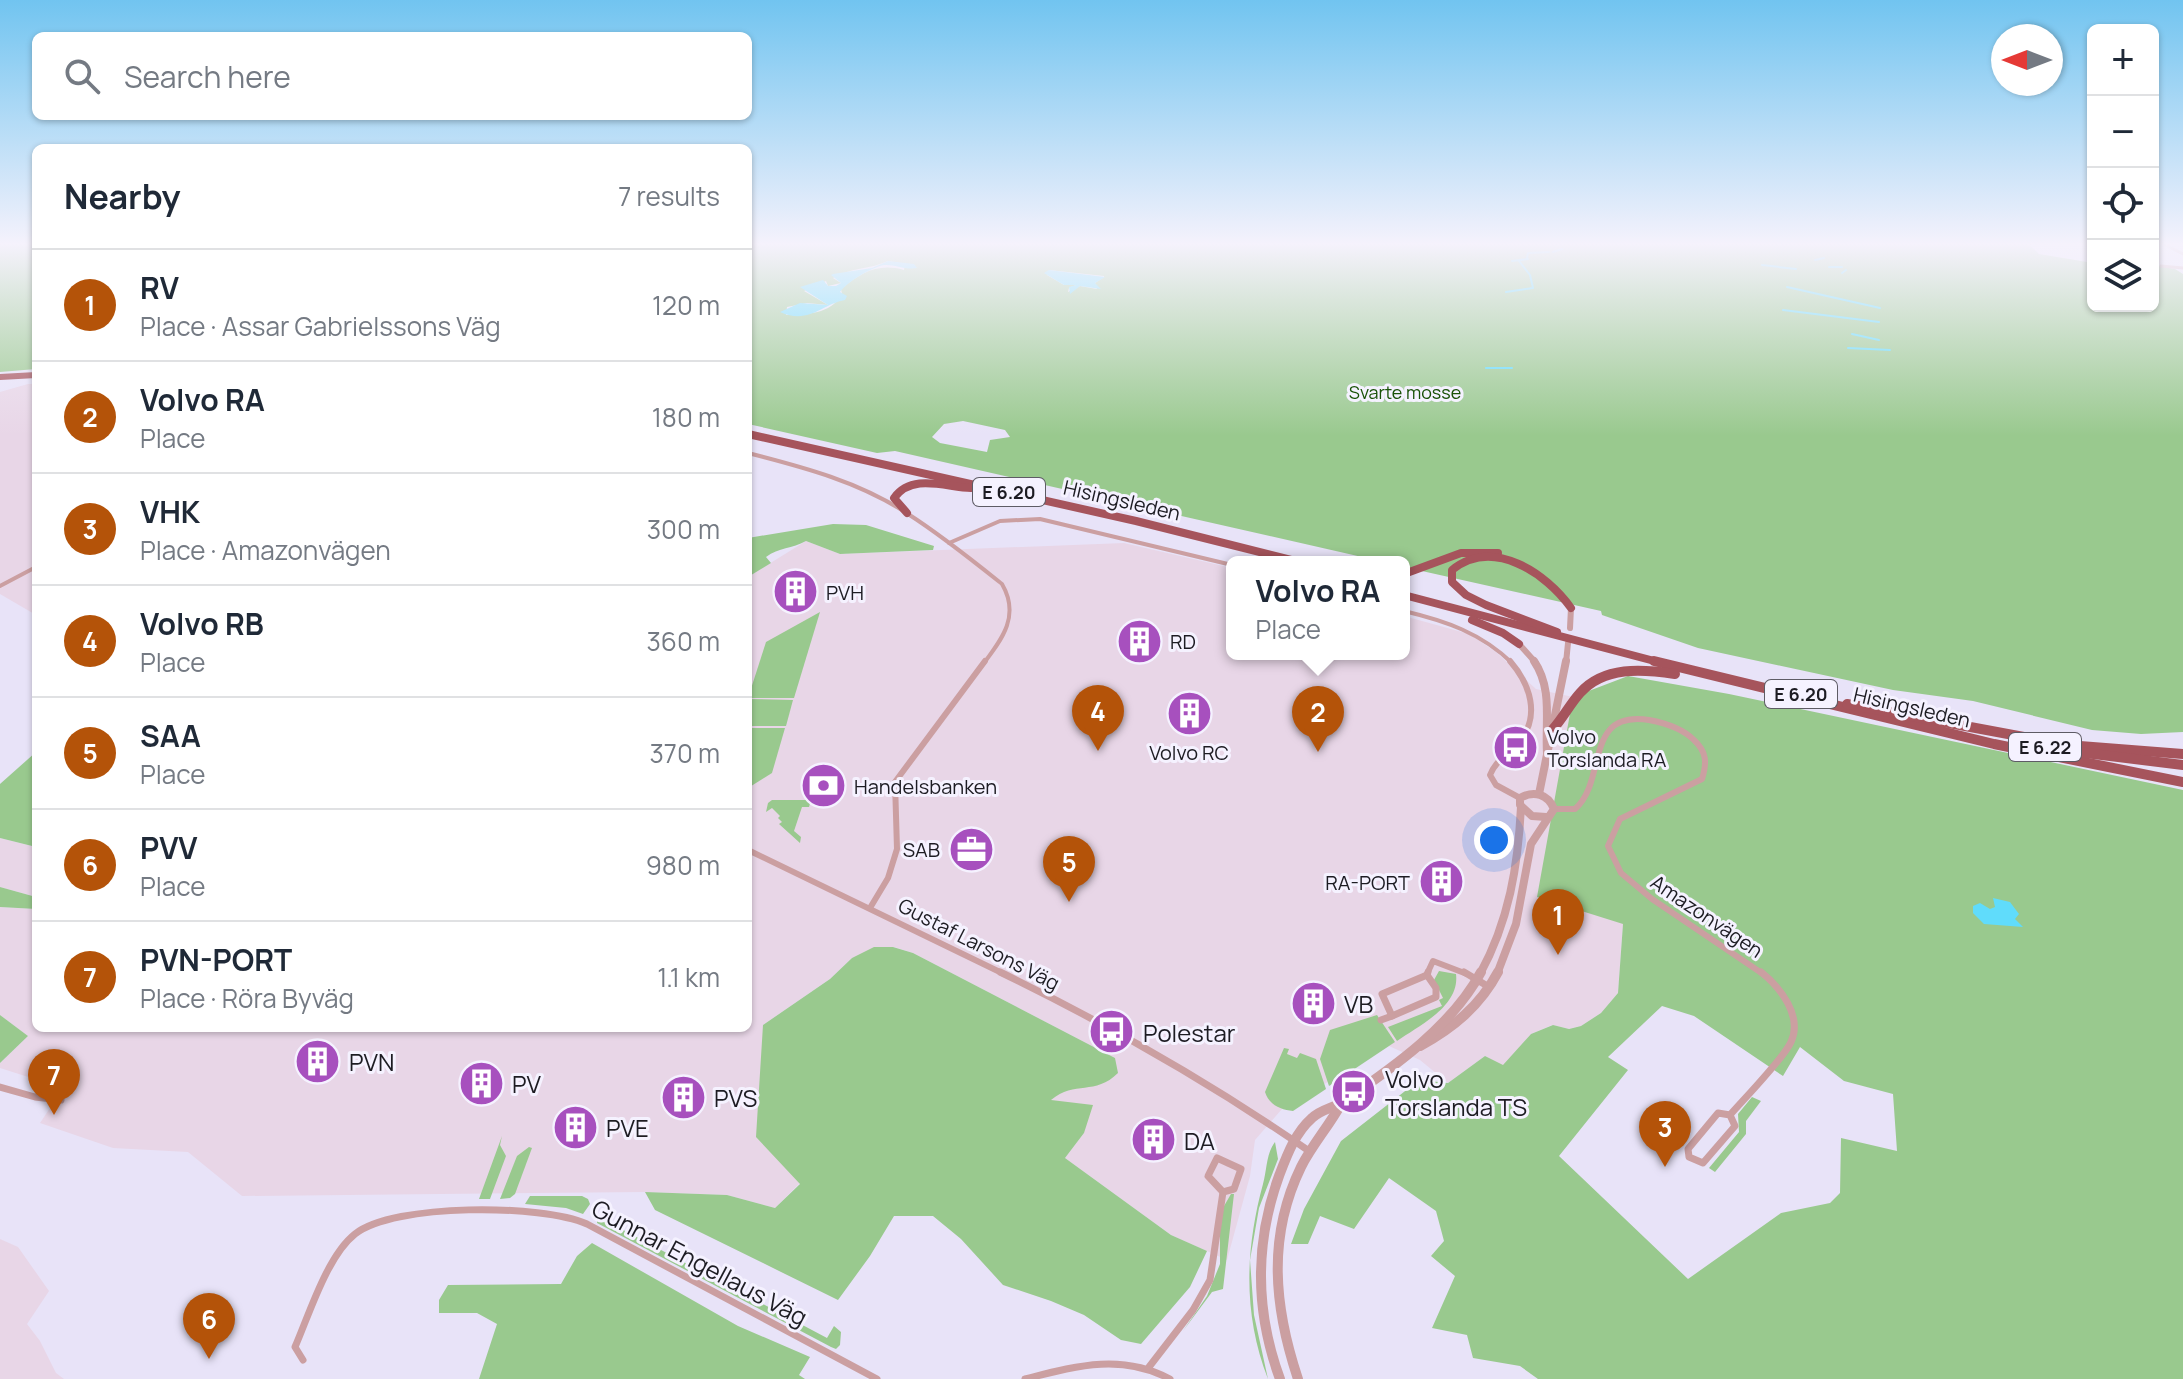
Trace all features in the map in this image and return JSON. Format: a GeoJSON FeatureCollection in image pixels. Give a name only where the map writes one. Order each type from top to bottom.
{"type":"FeatureCollection","features":[{"type":"Feature","properties":{"kind":"highway"},"geometry":{"type":"LineString","coordinates":[[0,379],[32,376]]}},
{"type":"Feature","properties":{"kind":"highway","name":"Hisingsleden"},"geometry":{"type":"LineString","coordinates":[[752,436],[1258,556]]}},
{"type":"Feature","properties":{"kind":"highway","name":"Hisingsleden"},"geometry":{"type":"LineString","coordinates":[[752,436],[1276,556]]}},
{"type":"Feature","properties":{"kind":"highway"},"geometry":{"type":"LineString","coordinates":[[907,513],[894,500],[895,494],[903,488],[927,483],[971,488]]}},
{"type":"Feature","properties":{"kind":"highway"},"geometry":{"type":"LineString","coordinates":[[1410,572],[1461,553],[1504,554],[1529,563],[1553,577],[1568,592],[1573,605],[1571,608]]}},
{"type":"Feature","properties":{"kind":"highway"},"geometry":{"type":"LineString","coordinates":[[1269,554],[1280,556]]}},
{"type":"Feature","properties":{"kind":"highway"},"geometry":{"type":"LineString","coordinates":[[1557,632],[1466,595],[1452,582],[1452,570],[1461,562],[1475,558],[1510,562],[1545,577],[1571,608]]}},
{"type":"Feature","properties":{"kind":"highway","name":"Hisingsleden"},"geometry":{"type":"LineString","coordinates":[[1410,596],[1753,683],[1909,718],[2067,745],[2183,754]]}},
{"type":"Feature","properties":{"kind":"highway"},"geometry":{"type":"LineString","coordinates":[[1410,597],[1480,623],[1519,644]]}},
{"type":"Feature","properties":{"kind":"highway","name":"Hisingsleden"},"geometry":{"type":"LineString","coordinates":[[1410,597],[1741,685],[1994,744],[2183,782]]}},
{"type":"Feature","properties":{"kind":"highway"},"geometry":{"type":"LineString","coordinates":[[1553,729],[1589,685],[1620,671],[1655,671],[1741,685]]}},
{"type":"Feature","properties":{"kind":"highway","name":"E 6.22"},"geometry":{"type":"LineString","coordinates":[[1909,718],[2087,755],[2183,767]]}},
{"type":"Feature","properties":{"kind":"highway","name":"E 6.22"},"geometry":{"type":"LineString","coordinates":[[1994,744],[2114,762],[2183,767]]}},
{"type":"Feature","properties":{"kind":"street","name":"Gustaf Larsons Väg"},"geometry":{"type":"LineString","coordinates":[[752,454],[834,477],[907,513],[1002,584],[1010,598],[1010,623],[1000,642],[895,782],[898,859],[870,908],[1076,1009],[1231,1097],[1310,1151]]}},
{"type":"Feature","properties":{"kind":"street"},"geometry":{"type":"LineString","coordinates":[[948,544],[1000,521],[1040,519],[1226,564]]}},
{"type":"Feature","properties":{"kind":"street"},"geometry":{"type":"LineString","coordinates":[[0,586],[32,569]]}},
{"type":"Feature","properties":{"kind":"street"},"geometry":{"type":"LineString","coordinates":[[1570,628],[1571,608]]}},
{"type":"Feature","properties":{"kind":"street"},"geometry":{"type":"LineString","coordinates":[[1410,613],[1453,624],[1472,633],[1495,650],[1525,680],[1533,703],[1528,727],[1516,747],[1493,766],[1490,775],[1496,785],[1532,816],[1546,817]]}},
{"type":"Feature","properties":{"kind":"street"},"geometry":{"type":"LineString","coordinates":[[1539,794],[1568,643]]}},
{"type":"Feature","properties":{"kind":"street"},"geometry":{"type":"LineString","coordinates":[[1519,644],[1541,669],[1547,685],[1547,759]]}},
{"type":"Feature","properties":{"kind":"street","name":"Amazonvägen"},"geometry":{"type":"LineString","coordinates":[[1554,809],[1575,809],[1587,797],[1603,739],[1618,723],[1643,719],[1669,724],[1689,736],[1703,750],[1708,763],[1702,779],[1622,817],[1611,830],[1609,844],[1616,865],[1630,883],[1759,969],[1777,984],[1790,1003],[1795,1023],[1792,1041],[1730,1115]]}},
{"type":"Feature","properties":{"kind":"street"},"geometry":{"type":"LineString","coordinates":[[1280,1379],[1265,1335],[1261,1309],[1260,1246],[1265,1215],[1293,1141],[1316,1114],[1341,1104],[1454,1013],[1479,980],[1490,962],[1502,924],[1518,852],[1520,803],[1528,794],[1539,794],[1550,801],[1554,809],[1546,817],[1531,845],[1511,942],[1490,987],[1462,1019],[1444,1033],[1411,1050]]}},
{"type":"Feature","properties":{"kind":"street"},"geometry":{"type":"LineString","coordinates":[[752,852],[870,908]]}},
{"type":"Feature","properties":{"kind":"street"},"geometry":{"type":"LineString","coordinates":[[1392,1016],[1382,994],[1427,975],[1433,961],[1455,967],[1490,987]]}},
{"type":"Feature","properties":{"kind":"street"},"geometry":{"type":"LineString","coordinates":[[1381,1020],[1436,997],[1436,988],[1427,975]]}},
{"type":"Feature","properties":{"kind":"street"},"geometry":{"type":"LineString","coordinates":[[0,1087],[35,1097],[61,1100]]}},
{"type":"Feature","properties":{"kind":"street"},"geometry":{"type":"LineString","coordinates":[[1298,1379],[1277,1308],[1275,1249],[1292,1188],[1310,1151],[1341,1104]]}},
{"type":"Feature","properties":{"kind":"street","name":"Amazonvägen"},"geometry":{"type":"LineString","coordinates":[[1718,1113],[1730,1115],[1735,1126],[1703,1163],[1689,1157],[1688,1149],[1718,1113]]}},
{"type":"Feature","properties":{"kind":"street"},"geometry":{"type":"LineString","coordinates":[[1217,1158],[1241,1169],[1234,1189],[1223,1192],[1208,1176],[1217,1158]]}},
{"type":"Feature","properties":{"kind":"street"},"geometry":{"type":"LineString","coordinates":[[1149,1367],[1206,1290],[1215,1258],[1216,1215],[1223,1192]]}},
{"type":"Feature","properties":{"kind":"street","name":"Gunnar Engellaus Väg"},"geometry":{"type":"LineString","coordinates":[[303,1360],[295,1347],[341,1251],[365,1227],[392,1218],[427,1215],[552,1213],[587,1224],[877,1379]]}},
{"type":"Feature","properties":{"kind":"street"},"geometry":{"type":"LineString","coordinates":[[1025,1379],[1100,1361],[1149,1367],[1170,1379]]}},
{"type":"Feature","properties":{"kind":"shaded area"},"geometry":{"type":"Polygon","coordinates":[[[32,384],[32,613],[0,594],[0,392],[32,384]]]}},
{"type":"Feature","properties":{"kind":"shaded area"},"geometry":{"type":"Polygon","coordinates":[[[806,541],[840,554],[1124,543],[1226,567],[1226,660],[1410,660],[1410,618],[1469,634],[1496,652],[1536,689],[1573,697],[1623,924],[1618,993],[1601,1013],[1581,1026],[1569,1029],[1552,1025],[1531,1034],[1503,1066],[1485,1056],[1448,1083],[1420,1060],[1389,1046],[1282,1109],[1255,1140],[1250,1176],[1227,1260],[1171,1235],[1065,1158],[1084,1133],[1050,1101],[1036,1095],[1115,1058],[913,953],[894,947],[852,958],[830,979],[763,1025],[800,1183],[775,1208],[727,1195],[645,1192],[242,1196],[188,1152],[113,1148],[40,1123],[69,1090],[0,1068],[0,1063],[28,1036],[0,1015],[0,907],[32,909],[32,1032],[752,1032],[752,575],[806,541]]]}},
{"type":"Feature","properties":{"kind":"shaded area"},"geometry":{"type":"Polygon","coordinates":[[[0,838],[32,846],[32,896],[0,887],[0,838]]]}},
{"type":"Feature","properties":{"kind":"shaded area"},"geometry":{"type":"Polygon","coordinates":[[[0,1239],[18,1247],[49,1291],[27,1324],[40,1341],[56,1373],[64,1379],[0,1379],[0,1239]]]}},
{"type":"Feature","properties":{"kind":"green space"},"geometry":{"type":"Polygon","coordinates":[[[0,307],[32,307],[32,369],[0,372],[0,307]]]}},
{"type":"Feature","properties":{"kind":"green space","name":"Svarte mosse"},"geometry":{"type":"Polygon","coordinates":[[[752,307],[787,307],[786,315],[829,307],[2087,307],[2087,312],[2159,312],[2159,307],[2183,307],[2183,732],[2141,734],[2092,730],[1973,701],[1893,690],[1698,648],[1602,615],[1601,611],[1410,568],[1410,556],[1358,556],[895,451],[877,453],[752,425],[752,307]],[[963,421],[944,424],[932,437],[940,443],[987,452],[990,440],[1010,437],[1005,430],[963,421]]]}},
{"type":"Feature","properties":{"kind":"green space"},"geometry":{"type":"Polygon","coordinates":[[[833,524],[866,525],[934,546],[933,550],[840,554],[806,541],[766,557],[771,563],[752,575],[752,537],[833,524]]]}},
{"type":"Feature","properties":{"kind":"green space"},"geometry":{"type":"Polygon","coordinates":[[[820,612],[794,698],[752,698],[752,686],[766,642],[820,612]]]}},
{"type":"Feature","properties":{"kind":"green space"},"geometry":{"type":"Polygon","coordinates":[[[1628,676],[1729,694],[2183,790],[2183,1379],[1538,1379],[1520,1366],[1473,1358],[1467,1335],[1432,1328],[1455,1276],[1431,1256],[1444,1241],[1436,1211],[1389,1178],[1354,1229],[1320,1216],[1308,1244],[1291,1244],[1304,1209],[1341,1141],[1409,1088],[1429,1081],[1448,1083],[1485,1056],[1503,1065],[1531,1034],[1553,1025],[1569,1029],[1581,1026],[1601,1013],[1618,993],[1623,924],[1537,897],[1573,697],[1628,676]],[[1662,1006],[1608,1057],[1628,1070],[1559,1156],[1688,1279],[1781,1213],[1830,1203],[1840,1193],[1841,1138],[1897,1151],[1893,1094],[1844,1081],[1800,1047],[1783,1076],[1694,1016],[1662,1006]]]}},
{"type":"Feature","properties":{"kind":"green space"},"geometry":{"type":"Polygon","coordinates":[[[752,699],[793,700],[786,726],[752,726],[752,699]]]}},
{"type":"Feature","properties":{"kind":"green space"},"geometry":{"type":"Polygon","coordinates":[[[752,728],[785,728],[772,773],[752,786],[752,728]]]}},
{"type":"Feature","properties":{"kind":"green space"},"geometry":{"type":"Polygon","coordinates":[[[32,756],[32,846],[0,838],[0,784],[32,756]]]}},
{"type":"Feature","properties":{"kind":"green space"},"geometry":{"type":"Polygon","coordinates":[[[772,800],[811,800],[809,807],[802,807],[794,831],[801,837],[800,843],[779,824],[782,822],[778,818],[780,816],[772,808],[766,812],[772,800]]]}},
{"type":"Feature","properties":{"kind":"green space"},"geometry":{"type":"Polygon","coordinates":[[[0,887],[32,896],[32,909],[0,907],[0,887]]]}},
{"type":"Feature","properties":{"kind":"green space"},"geometry":{"type":"Polygon","coordinates":[[[874,947],[893,947],[913,953],[1115,1058],[1118,1073],[1110,1080],[1068,1091],[1051,1100],[1093,1105],[1084,1133],[1065,1158],[1171,1235],[1207,1251],[1190,1287],[1141,1344],[1121,1340],[1084,1315],[1003,1285],[961,1239],[933,1216],[894,1216],[838,1300],[655,1210],[645,1192],[727,1195],[775,1208],[800,1184],[756,1137],[763,1025],[830,979],[852,958],[874,947]]]}},
{"type":"Feature","properties":{"kind":"green space"},"geometry":{"type":"Polygon","coordinates":[[[1439,971],[1456,974],[1452,996],[1437,1014],[1397,1041],[1388,1027],[1442,1006],[1439,1000],[1443,998],[1434,980],[1439,971]]]}},
{"type":"Feature","properties":{"kind":"green space"},"geometry":{"type":"Polygon","coordinates":[[[0,1015],[28,1036],[0,1063],[0,1015]]]}},
{"type":"Feature","properties":{"kind":"green space"},"geometry":{"type":"Polygon","coordinates":[[[1377,1015],[1395,1042],[1329,1086],[1320,1059],[1330,1030],[1377,1015]]]}},
{"type":"Feature","properties":{"kind":"green space"},"geometry":{"type":"Polygon","coordinates":[[[1284,1048],[1289,1049],[1287,1054],[1297,1058],[1300,1053],[1316,1059],[1326,1089],[1293,1111],[1276,1106],[1265,1092],[1284,1048]]]}},
{"type":"Feature","properties":{"kind":"green space"},"geometry":{"type":"Polygon","coordinates":[[[1752,1097],[1761,1101],[1746,1121],[1746,1134],[1715,1172],[1709,1168],[1739,1132],[1738,1114],[1752,1097]]]}},
{"type":"Feature","properties":{"kind":"green space"},"geometry":{"type":"Polygon","coordinates":[[[502,1136],[500,1145],[506,1156],[490,1199],[479,1199],[502,1136]]]}},
{"type":"Feature","properties":{"kind":"green space"},"geometry":{"type":"Polygon","coordinates":[[[1275,1142],[1278,1159],[1259,1208],[1250,1260],[1257,1209],[1268,1157],[1275,1142]]]}},
{"type":"Feature","properties":{"kind":"green space"},"geometry":{"type":"Polygon","coordinates":[[[532,1148],[515,1194],[500,1199],[517,1156],[532,1148]]]}},
{"type":"Feature","properties":{"kind":"green space"},"geometry":{"type":"Polygon","coordinates":[[[1234,1194],[1223,1289],[1212,1292],[1183,1331],[1207,1296],[1220,1264],[1220,1226],[1224,1206],[1234,1194]]]}},
{"type":"Feature","properties":{"kind":"green space"},"geometry":{"type":"Polygon","coordinates":[[[530,1196],[582,1196],[590,1204],[583,1214],[566,1208],[525,1204],[530,1196]]]}},
{"type":"Feature","properties":{"kind":"green space"},"geometry":{"type":"Polygon","coordinates":[[[597,1216],[827,1338],[834,1326],[841,1332],[840,1345],[836,1349],[831,1347],[597,1223],[597,1216]]]}},
{"type":"Feature","properties":{"kind":"green space"},"geometry":{"type":"Polygon","coordinates":[[[592,1243],[738,1326],[810,1357],[799,1375],[805,1379],[479,1379],[497,1324],[477,1313],[439,1313],[439,1300],[448,1285],[561,1284],[577,1256],[592,1243]]]}},
{"type":"Feature","properties":{"kind":"green space"},"geometry":{"type":"Polygon","coordinates":[[[1250,1260],[1254,1315],[1268,1379],[1254,1331],[1250,1260]]]}},
{"type":"Feature","properties":{"kind":"water"},"geometry":{"type":"Polygon","coordinates":[[[790,307],[825,307],[799,316],[780,312],[790,307]]]}},
{"type":"Feature","properties":{"kind":"water"},"geometry":{"type":"Polygon","coordinates":[[[1993,898],[2010,902],[2019,914],[2015,919],[2023,927],[1984,924],[1973,913],[1973,906],[1980,903],[1990,909],[1995,907],[1993,898]]]}},
{"type":"Feature","properties":{"kind":"waterway"},"geometry":{"type":"LineString","coordinates":[[1783,310],[1879,322]]}},
{"type":"Feature","properties":{"kind":"waterway"},"geometry":{"type":"LineString","coordinates":[[1852,334],[1879,340]]}},
{"type":"Feature","properties":{"kind":"waterway"},"geometry":{"type":"LineString","coordinates":[[1848,348],[1890,350]]}},
{"type":"Feature","properties":{"kind":"waterway"},"geometry":{"type":"LineString","coordinates":[[1486,368],[1512,368]]}},
{"type":"Feature","properties":{"kind":"place","name":"PVH"},"geometry":{"type":"Point","coordinates":[795,592]}},
{"type":"Feature","properties":{"kind":"place","name":"RD"},"geometry":{"type":"Point","coordinates":[1139,641]}},
{"type":"Feature","properties":{"kind":"place","name":"Volvo RC"},"geometry":{"type":"Point","coordinates":[1189,713]}},
{"type":"Feature","properties":{"kind":"place","name":"Volvo Torslanda RA"},"geometry":{"type":"Point","coordinates":[1516,747]}},
{"type":"Feature","properties":{"kind":"place","name":"Volvo RB"},"geometry":{"type":"Point","coordinates":[1098,751]}},
{"type":"Feature","properties":{"kind":"place","name":"Volvo RA"},"geometry":{"type":"Point","coordinates":[1318,752]}},
{"type":"Feature","properties":{"kind":"place","name":"Handelsbanken"},"geometry":{"type":"Point","coordinates":[823,786]}},
{"type":"Feature","properties":{"kind":"place","name":"SAB"},"geometry":{"type":"Point","coordinates":[971,849]}},
{"type":"Feature","properties":{"kind":"place","name":"RA-PORT"},"geometry":{"type":"Point","coordinates":[1441,882]}},
{"type":"Feature","properties":{"kind":"place","name":"SAA"},"geometry":{"type":"Point","coordinates":[1069,902]}},
{"type":"Feature","properties":{"kind":"place","name":"RV"},"geometry":{"type":"Point","coordinates":[1558,955]}},
{"type":"Feature","properties":{"kind":"place","name":"VB"},"geometry":{"type":"Point","coordinates":[1313,1003]}},
{"type":"Feature","properties":{"kind":"place","name":"Polestar"},"geometry":{"type":"Point","coordinates":[1112,1032]}},
{"type":"Feature","properties":{"kind":"place","name":"PVN"},"geometry":{"type":"Point","coordinates":[318,1061]}},
{"type":"Feature","properties":{"kind":"place","name":"PV"},"geometry":{"type":"Point","coordinates":[481,1083]}},
{"type":"Feature","properties":{"kind":"place","name":"Volvo Torslanda TS"},"geometry":{"type":"Point","coordinates":[1354,1092]}},
{"type":"Feature","properties":{"kind":"place","name":"PVS"},"geometry":{"type":"Point","coordinates":[683,1097]}},
{"type":"Feature","properties":{"kind":"place","name":"PVN-PORT"},"geometry":{"type":"Point","coordinates":[54,1115]}},
{"type":"Feature","properties":{"kind":"place","name":"PVE"},"geometry":{"type":"Point","coordinates":[575,1127]}},
{"type":"Feature","properties":{"kind":"place","name":"DA"},"geometry":{"type":"Point","coordinates":[1153,1140]}},
{"type":"Feature","properties":{"kind":"place","name":"VHK"},"geometry":{"type":"Point","coordinates":[1665,1167]}},
{"type":"Feature","properties":{"kind":"place","name":"PVV"},"geometry":{"type":"Point","coordinates":[209,1359]}}]}
